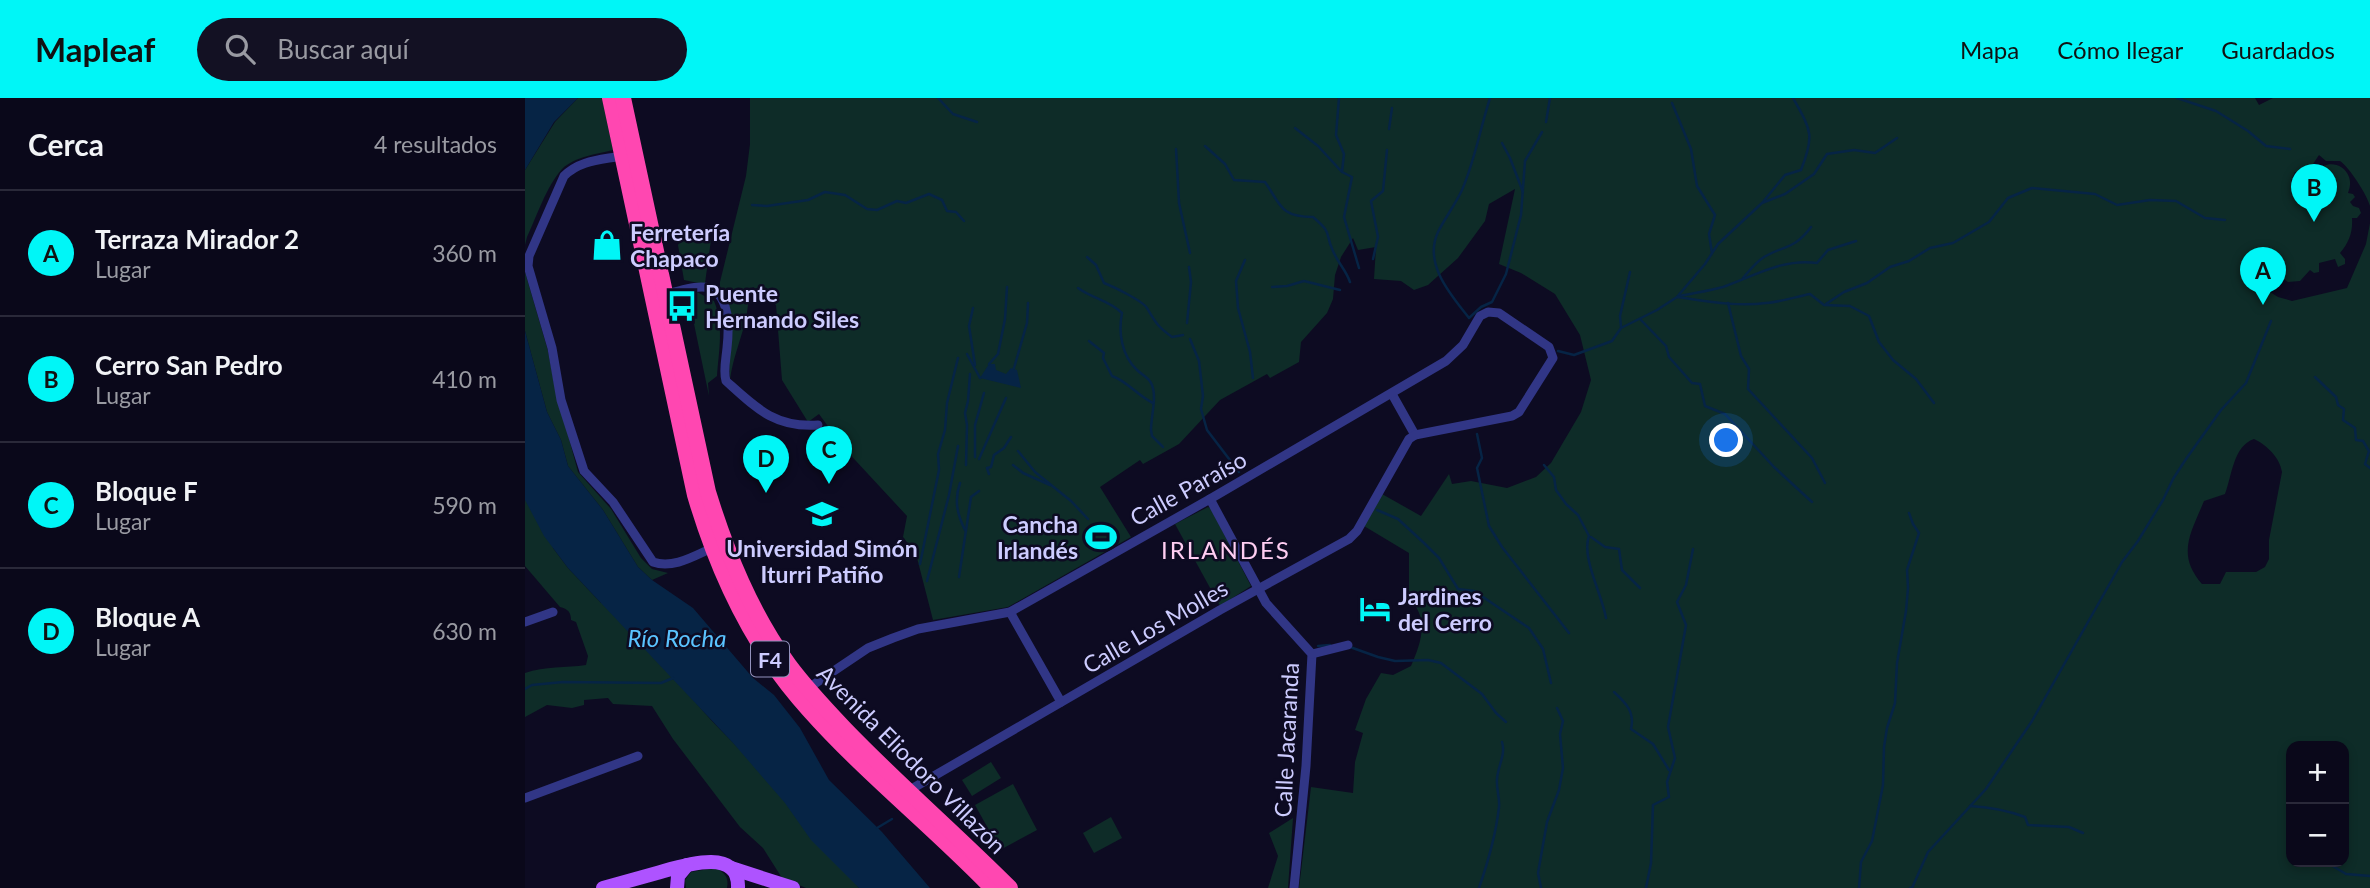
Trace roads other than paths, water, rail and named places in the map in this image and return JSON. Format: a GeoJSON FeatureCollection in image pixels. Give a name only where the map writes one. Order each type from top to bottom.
{"type":"FeatureCollection","features":[{"type":"Feature","properties":{"kind":"highway","name":"Avenida Eliodoro Villazón"},"geometry":{"type":"LineString","coordinates":[[610,98],[695,495],[712,548],[753,632],[807,708],[834,738],[977,872],[990,888]]}},
{"type":"Feature","properties":{"kind":"highway","name":"Avenida Eliodoro Villazón"},"geometry":{"type":"LineString","coordinates":[[623,98],[708,492],[720,532],[749,598],[767,633],[807,689],[908,791],[1010,888]]}},
{"type":"Feature","properties":{"kind":"main road"},"geometry":{"type":"LineString","coordinates":[[603,888],[695,862],[718,863],[793,888]]}},
{"type":"Feature","properties":{"kind":"main road"},"geometry":{"type":"LineString","coordinates":[[677,888],[678,876],[687,865]]}},
{"type":"Feature","properties":{"kind":"main road"},"geometry":{"type":"LineString","coordinates":[[730,868],[737,879],[738,888]]}},
{"type":"Feature","properties":{"kind":"street"},"geometry":{"type":"LineString","coordinates":[[621,156],[587,162],[572,168],[564,176],[529,256],[528,266],[552,348],[561,400],[584,471],[613,502],[653,562],[661,565],[673,564],[712,548]]}},
{"type":"Feature","properties":{"kind":"street"},"geometry":{"type":"LineString","coordinates":[[665,294],[701,288],[710,289],[719,295],[727,311],[729,335],[726,381],[767,416],[793,425],[818,425]]}},
{"type":"Feature","properties":{"kind":"street","name":"Calle Paraíso"},"geometry":{"type":"LineString","coordinates":[[807,689],[868,648],[893,638],[918,629],[1010,612],[1446,361],[1463,345],[1480,316],[1488,312],[1499,313],[1549,347],[1553,358],[1519,412],[1512,416],[1415,435]]}},
{"type":"Feature","properties":{"kind":"street"},"geometry":{"type":"LineString","coordinates":[[1392,394],[1415,435]]}},
{"type":"Feature","properties":{"kind":"street","name":"Calle Los Molles"},"geometry":{"type":"LineString","coordinates":[[908,791],[1349,539],[1357,531],[1409,439],[1415,435]]}},
{"type":"Feature","properties":{"kind":"street","name":"Calle Jacaranda"},"geometry":{"type":"LineString","coordinates":[[1210,499],[1266,603],[1312,654],[1306,766],[1294,888]]}},
{"type":"Feature","properties":{"kind":"street"},"geometry":{"type":"LineString","coordinates":[[525,622],[553,612]]}},
{"type":"Feature","properties":{"kind":"street"},"geometry":{"type":"LineString","coordinates":[[1010,612],[1061,702]]}},
{"type":"Feature","properties":{"kind":"street"},"geometry":{"type":"LineString","coordinates":[[1312,654],[1348,645]]}},
{"type":"Feature","properties":{"kind":"street"},"geometry":{"type":"LineString","coordinates":[[525,798],[638,756]]}},
{"type":"Feature","properties":{"kind":"water"},"geometry":{"type":"Polygon","coordinates":[[[525,98],[578,98],[554,122],[525,170],[525,98]]]}},
{"type":"Feature","properties":{"kind":"water","name":"Río Rocha"},"geometry":{"type":"Polygon","coordinates":[[[525,331],[547,412],[561,440],[568,466],[603,510],[638,567],[693,608],[753,678],[774,695],[800,728],[829,780],[882,832],[930,888],[859,888],[811,840],[785,803],[734,744],[568,568],[544,536],[525,500],[525,331]]]}},
{"type":"Feature","properties":{"kind":"water"},"geometry":{"type":"Polygon","coordinates":[[[989,364],[995,364],[996,370],[1006,374],[1011,368],[1017,370],[1021,388],[980,378],[989,364]]]}},
{"type":"Feature","properties":{"kind":"waterway"},"geometry":{"type":"LineString","coordinates":[[938,98],[953,114],[977,122]]}},
{"type":"Feature","properties":{"kind":"waterway"},"geometry":{"type":"LineString","coordinates":[[1339,98],[1336,135],[1344,154],[1342,172],[1352,177],[1344,217],[1359,268]]}},
{"type":"Feature","properties":{"kind":"waterway"},"geometry":{"type":"LineString","coordinates":[[1490,98],[1467,179],[1434,244],[1436,267],[1441,278],[1469,318],[1481,307],[1492,302],[1506,274],[1521,215],[1525,161],[1542,132]]}},
{"type":"Feature","properties":{"kind":"waterway"},"geometry":{"type":"LineString","coordinates":[[1546,122],[1550,98]]}},
{"type":"Feature","properties":{"kind":"waterway"},"geometry":{"type":"LineString","coordinates":[[1763,202],[1785,175],[1801,170],[1808,148],[1807,126],[1793,98]]}},
{"type":"Feature","properties":{"kind":"waterway"},"geometry":{"type":"LineString","coordinates":[[2177,98],[2216,111],[2266,146],[2290,149]]}},
{"type":"Feature","properties":{"kind":"waterway"},"geometry":{"type":"LineString","coordinates":[[1672,103],[1691,149],[1697,186],[1715,215],[1709,234],[1712,253]]}},
{"type":"Feature","properties":{"kind":"waterway"},"geometry":{"type":"LineString","coordinates":[[1389,129],[1392,108]]}},
{"type":"Feature","properties":{"kind":"waterway"},"geometry":{"type":"LineString","coordinates":[[1295,128],[1318,146],[1341,171]]}},
{"type":"Feature","properties":{"kind":"waterway"},"geometry":{"type":"LineString","coordinates":[[1677,297],[1718,244],[1762,203],[1785,194],[1814,174],[1827,154],[1854,150],[1875,153],[1897,138]]}},
{"type":"Feature","properties":{"kind":"waterway"},"geometry":{"type":"LineString","coordinates":[[1502,143],[1523,192]]}},
{"type":"Feature","properties":{"kind":"waterway"},"geometry":{"type":"LineString","coordinates":[[1205,146],[1225,164],[1234,180],[1265,182],[1288,212],[1313,217],[1326,230],[1333,251],[1350,282]]}},
{"type":"Feature","properties":{"kind":"waterway"},"geometry":{"type":"LineString","coordinates":[[1176,149],[1179,203],[1190,253]]}},
{"type":"Feature","properties":{"kind":"waterway"},"geometry":{"type":"LineString","coordinates":[[1373,259],[1378,237],[1371,201],[1383,191],[1387,150]]}},
{"type":"Feature","properties":{"kind":"waterway"},"geometry":{"type":"LineString","coordinates":[[1826,304],[1844,292],[1867,283],[1890,267],[1909,261],[1930,248],[1953,243],[1989,222],[2008,198],[2032,188],[2095,194],[2117,205],[2150,200],[2176,201],[2205,218],[2225,220]]}},
{"type":"Feature","properties":{"kind":"waterway"},"geometry":{"type":"LineString","coordinates":[[752,205],[767,206],[808,200],[825,192],[845,195],[867,209],[877,210],[897,201],[906,203],[929,194],[942,200],[947,211],[956,212],[964,221]]}},
{"type":"Feature","properties":{"kind":"waterway"},"geometry":{"type":"LineString","coordinates":[[1743,278],[1761,259],[1794,243],[1811,227]]}},
{"type":"Feature","properties":{"kind":"waterway"},"geometry":{"type":"LineString","coordinates":[[1680,296],[1723,287],[1780,265],[1817,263],[1828,250],[1856,241]]}},
{"type":"Feature","properties":{"kind":"waterway"},"geometry":{"type":"LineString","coordinates":[[1087,257],[1096,265],[1104,283],[1144,305],[1157,324],[1172,337],[1183,335]]}},
{"type":"Feature","properties":{"kind":"waterway"},"geometry":{"type":"LineString","coordinates":[[1245,260],[1236,281],[1238,308],[1250,352],[1253,378]]}},
{"type":"Feature","properties":{"kind":"waterway"},"geometry":{"type":"LineString","coordinates":[[1187,323],[1191,282],[1189,267]]}},
{"type":"Feature","properties":{"kind":"waterway"},"geometry":{"type":"LineString","coordinates":[[1621,327],[1620,316],[1630,272]]}},
{"type":"Feature","properties":{"kind":"waterway"},"geometry":{"type":"LineString","coordinates":[[1272,287],[1304,281],[1340,290]]}},
{"type":"Feature","properties":{"kind":"waterway"},"geometry":{"type":"LineString","coordinates":[[989,364],[998,354],[1005,319],[1007,287]]}},
{"type":"Feature","properties":{"kind":"waterway"},"geometry":{"type":"LineString","coordinates":[[1078,288],[1122,313],[1121,336],[1125,351],[1132,364],[1152,385],[1152,436],[1163,447]]}},
{"type":"Feature","properties":{"kind":"waterway"},"geometry":{"type":"LineString","coordinates":[[1558,351],[1574,355],[1612,341],[1621,328],[1677,297],[1744,304],[1810,294],[1824,305],[1850,306],[1869,316],[1879,342],[1893,360],[1916,379],[1934,403]]}},
{"type":"Feature","properties":{"kind":"waterway"},"geometry":{"type":"LineString","coordinates":[[1014,368],[1027,323],[1028,303]]}},
{"type":"Feature","properties":{"kind":"waterway"},"geometry":{"type":"LineString","coordinates":[[1728,303],[1741,356],[1749,369],[1748,389],[1812,458],[1825,483]]}},
{"type":"Feature","properties":{"kind":"waterway"},"geometry":{"type":"LineString","coordinates":[[973,308],[969,326],[975,365]]}},
{"type":"Feature","properties":{"kind":"waterway"},"geometry":{"type":"LineString","coordinates":[[1640,319],[1666,346],[1669,357],[1692,383],[1700,384],[1705,406],[1725,414],[1774,467],[1812,502]]}},
{"type":"Feature","properties":{"kind":"waterway"},"geometry":{"type":"LineString","coordinates":[[1910,888],[1928,852],[1986,789],[2032,721],[2122,562],[2138,541],[2173,479],[2221,410],[2246,383],[2271,321]]}},
{"type":"Feature","properties":{"kind":"waterway"},"geometry":{"type":"LineString","coordinates":[[1190,339],[1199,361],[1203,396],[1201,409],[1207,430],[1239,472]]}},
{"type":"Feature","properties":{"kind":"waterway"},"geometry":{"type":"LineString","coordinates":[[1089,341],[1104,353],[1103,358],[1112,376],[1153,403]]}},
{"type":"Feature","properties":{"kind":"waterway"},"geometry":{"type":"LineString","coordinates":[[967,354],[980,378]]}},
{"type":"Feature","properties":{"kind":"waterway"},"geometry":{"type":"LineString","coordinates":[[920,564],[939,470],[938,454],[945,430],[947,403],[958,358]]}},
{"type":"Feature","properties":{"kind":"waterway"},"geometry":{"type":"LineString","coordinates":[[966,465],[965,413],[970,374]]}},
{"type":"Feature","properties":{"kind":"waterway"},"geometry":{"type":"LineString","coordinates":[[2315,377],[2336,397],[2338,405],[2344,409],[2343,420],[2355,428],[2356,440],[2363,441],[2369,451],[2365,464],[2370,468]]}},
{"type":"Feature","properties":{"kind":"waterway"},"geometry":{"type":"LineString","coordinates":[[975,457],[975,425],[984,393]]}},
{"type":"Feature","properties":{"kind":"waterway"},"geometry":{"type":"LineString","coordinates":[[979,459],[1006,398]]}},
{"type":"Feature","properties":{"kind":"waterway"},"geometry":{"type":"LineString","coordinates":[[1477,434],[1482,458],[1477,468],[1489,526],[1502,547],[1569,633]]}},
{"type":"Feature","properties":{"kind":"waterway"},"geometry":{"type":"LineString","coordinates":[[989,474],[987,468],[991,467],[994,455],[1004,448],[1011,437]]}},
{"type":"Feature","properties":{"kind":"waterway"},"geometry":{"type":"LineString","coordinates":[[927,581],[949,495],[958,446]]}},
{"type":"Feature","properties":{"kind":"waterway"},"geometry":{"type":"LineString","coordinates":[[1018,451],[1035,472],[1071,501],[1088,519]]}},
{"type":"Feature","properties":{"kind":"waterway"},"geometry":{"type":"LineString","coordinates":[[1013,465],[1023,473],[1050,485]]}},
{"type":"Feature","properties":{"kind":"waterway"},"geometry":{"type":"LineString","coordinates":[[1544,465],[1554,477],[1556,490],[1578,515],[1589,536],[1587,545],[1590,565],[1606,618]]}},
{"type":"Feature","properties":{"kind":"waterway"},"geometry":{"type":"LineString","coordinates":[[960,483],[957,507],[965,530]]}},
{"type":"Feature","properties":{"kind":"waterway"},"geometry":{"type":"LineString","coordinates":[[959,577],[971,497],[979,491]]}},
{"type":"Feature","properties":{"kind":"waterway"},"geometry":{"type":"LineString","coordinates":[[1377,510],[1398,519],[1424,543],[1439,558],[1458,589],[1474,591],[1529,628],[1543,649],[1551,683]]}},
{"type":"Feature","properties":{"kind":"waterway"},"geometry":{"type":"LineString","coordinates":[[1859,888],[1861,862],[1872,841],[1883,785],[1884,747],[1895,703],[1897,663],[1906,611],[1907,570],[1919,533],[1909,513]]}},
{"type":"Feature","properties":{"kind":"waterway"},"geometry":{"type":"LineString","coordinates":[[1591,537],[1605,547],[1619,549],[1622,570],[1640,588]]}},
{"type":"Feature","properties":{"kind":"waterway"},"geometry":{"type":"LineString","coordinates":[[1646,888],[1651,863],[1653,805],[1669,797],[1667,782],[1675,758],[1668,727],[1686,625],[1677,602],[1686,585],[1693,549]]}},
{"type":"Feature","properties":{"kind":"waterway"},"geometry":{"type":"LineString","coordinates":[[1318,646],[1330,645]]}},
{"type":"Feature","properties":{"kind":"waterway"},"geometry":{"type":"LineString","coordinates":[[1350,647],[1395,661],[1428,660],[1441,663],[1482,694],[1506,722]]}},
{"type":"Feature","properties":{"kind":"waterway"},"geometry":{"type":"LineString","coordinates":[[525,689],[532,685],[563,682],[661,683],[673,678]]}},
{"type":"Feature","properties":{"kind":"waterway"},"geometry":{"type":"LineString","coordinates":[[1614,692],[1629,708],[1631,729],[1653,744],[1669,770]]}},
{"type":"Feature","properties":{"kind":"waterway"},"geometry":{"type":"LineString","coordinates":[[1541,888],[1538,873],[1547,822],[1559,790],[1563,768],[1560,734],[1563,721],[1557,708]]}},
{"type":"Feature","properties":{"kind":"waterway"},"geometry":{"type":"LineString","coordinates":[[1479,888],[1498,817],[1497,779],[1503,751],[1502,742]]}},
{"type":"Feature","properties":{"kind":"waterway"},"geometry":{"type":"LineString","coordinates":[[1970,806],[1998,809],[2025,817],[2028,825],[2069,827],[2083,833]]}},
{"type":"Feature","properties":{"kind":"waterway"},"geometry":{"type":"LineString","coordinates":[[877,828],[892,819]]}},
{"type":"Feature","properties":{"kind":"waterway"},"geometry":{"type":"LineString","coordinates":[[2334,867],[2346,874],[2370,876]]}},
{"type":"Feature","properties":{"kind":"place","name":"Cerro San Pedro"},"geometry":{"type":"Point","coordinates":[2314,222]}},
{"type":"Feature","properties":{"kind":"place","name":"Ferretería Chapaco"},"geometry":{"type":"Point","coordinates":[607,245]}},
{"type":"Feature","properties":{"kind":"place","name":"Terraza Mirador 2"},"geometry":{"type":"Point","coordinates":[2263,305]}},
{"type":"Feature","properties":{"kind":"place","name":"Puente Hernando Siles"},"geometry":{"type":"Point","coordinates":[682,306]}},
{"type":"Feature","properties":{"kind":"place","name":"Bloque F"},"geometry":{"type":"Point","coordinates":[829,484]}},
{"type":"Feature","properties":{"kind":"place","name":"Bloque A"},"geometry":{"type":"Point","coordinates":[766,493]}},
{"type":"Feature","properties":{"kind":"place","name":"Universidad Simón Iturri Patiño"},"geometry":{"type":"Point","coordinates":[822,514]}},
{"type":"Feature","properties":{"kind":"place","name":"Cancha Irlandés"},"geometry":{"type":"Point","coordinates":[1101,537]}},
{"type":"Feature","properties":{"kind":"place","name":"Jardines del Cerro"},"geometry":{"type":"Point","coordinates":[1375,609]}},
{"type":"Feature","properties":{"kind":"district","name":"IRLANDÉS"},"geometry":{"type":"Point","coordinates":[1226,549]}}]}
